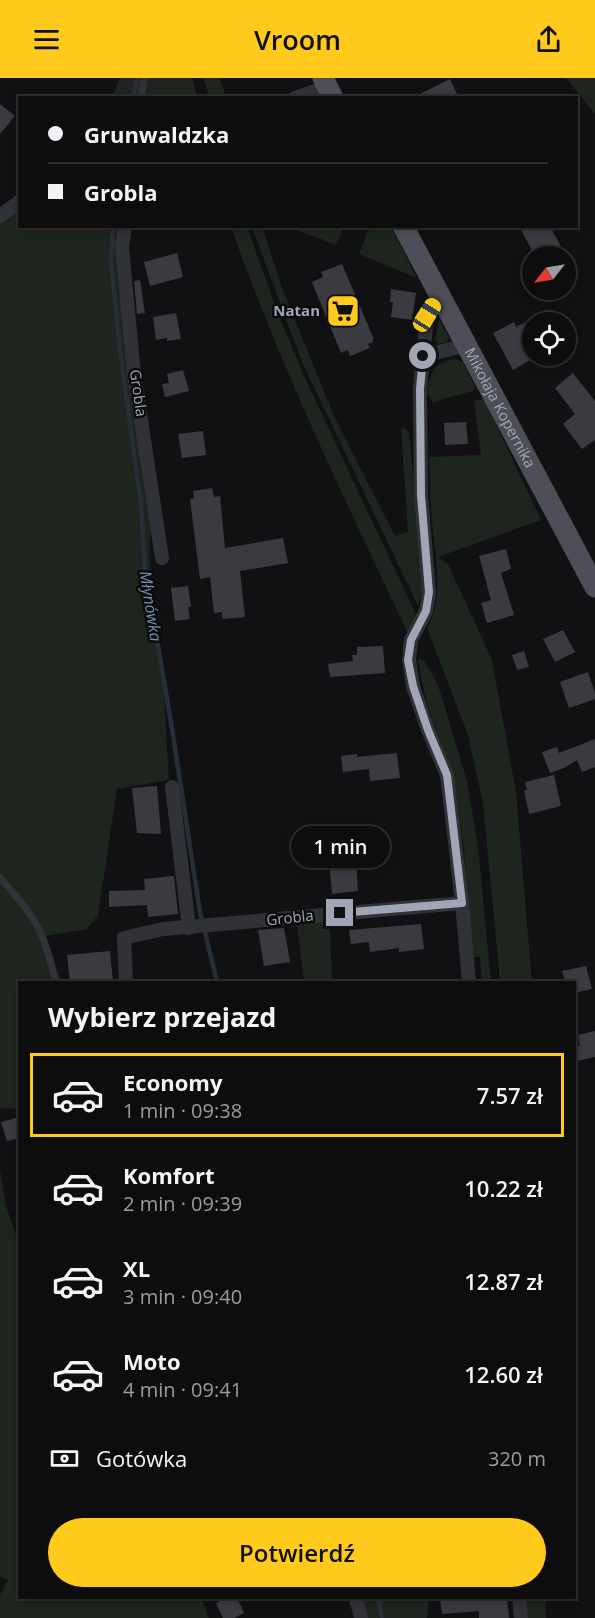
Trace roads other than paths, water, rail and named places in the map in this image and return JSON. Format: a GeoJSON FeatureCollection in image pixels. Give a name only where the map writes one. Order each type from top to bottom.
{"type":"FeatureCollection","features":[{"type":"Feature","properties":{"kind":"main road","name":"Mikołaja Kopernika"},"geometry":{"type":"LineString","coordinates":[[404,228],[595,587]]}},
{"type":"Feature","properties":{"kind":"street"},"geometry":{"type":"LineString","coordinates":[[301,96],[328,87]]}},
{"type":"Feature","properties":{"kind":"street"},"geometry":{"type":"LineString","coordinates":[[0,216],[18,202]]}},
{"type":"Feature","properties":{"kind":"street","name":"Grobla"},"geometry":{"type":"LineString","coordinates":[[124,228],[122,247],[134,374],[162,558]]}},
{"type":"Feature","properties":{"kind":"street"},"geometry":{"type":"LineString","coordinates":[[440,294],[427,315],[420,389],[421,495],[429,592],[426,611],[411,640],[408,660],[413,686],[447,775],[469,981]]}},
{"type":"Feature","properties":{"kind":"street"},"geometry":{"type":"LineString","coordinates":[[423,356],[467,345]]}},
{"type":"Feature","properties":{"kind":"street"},"geometry":{"type":"LineString","coordinates":[[172,787],[189,928]]}},
{"type":"Feature","properties":{"kind":"street","name":"Grobla"},"geometry":{"type":"LineString","coordinates":[[126,981],[124,938],[163,929],[462,903]]}},
{"type":"Feature","properties":{"kind":"street"},"geometry":{"type":"LineString","coordinates":[[356,1599],[361,1618]]}},
{"type":"Feature","properties":{"kind":"street"},"geometry":{"type":"LineString","coordinates":[[519,1599],[521,1618]]}},
{"type":"Feature","properties":{"kind":"lane"},"geometry":{"type":"LineString","coordinates":[[141,96],[144,78]]}},
{"type":"Feature","properties":{"kind":"lane"},"geometry":{"type":"LineString","coordinates":[[0,878],[23,904],[38,928],[44,940],[56,981]]}},
{"type":"Feature","properties":{"kind":"waterway","name":"Młynówka"},"geometry":{"type":"LineString","coordinates":[[133,96],[137,78]]}},
{"type":"Feature","properties":{"kind":"waterway","name":"Młynówka"},"geometry":{"type":"LineString","coordinates":[[113,228],[111,261],[120,350],[141,505],[145,571],[200,912],[217,981]]}},
{"type":"Feature","properties":{"kind":"waterway","name":"Młynówka"},"geometry":{"type":"LineString","coordinates":[[378,1599],[382,1618]]}},
{"type":"Feature","properties":{"kind":"place","name":"Natan"},"geometry":{"type":"Point","coordinates":[343,311]}}]}
